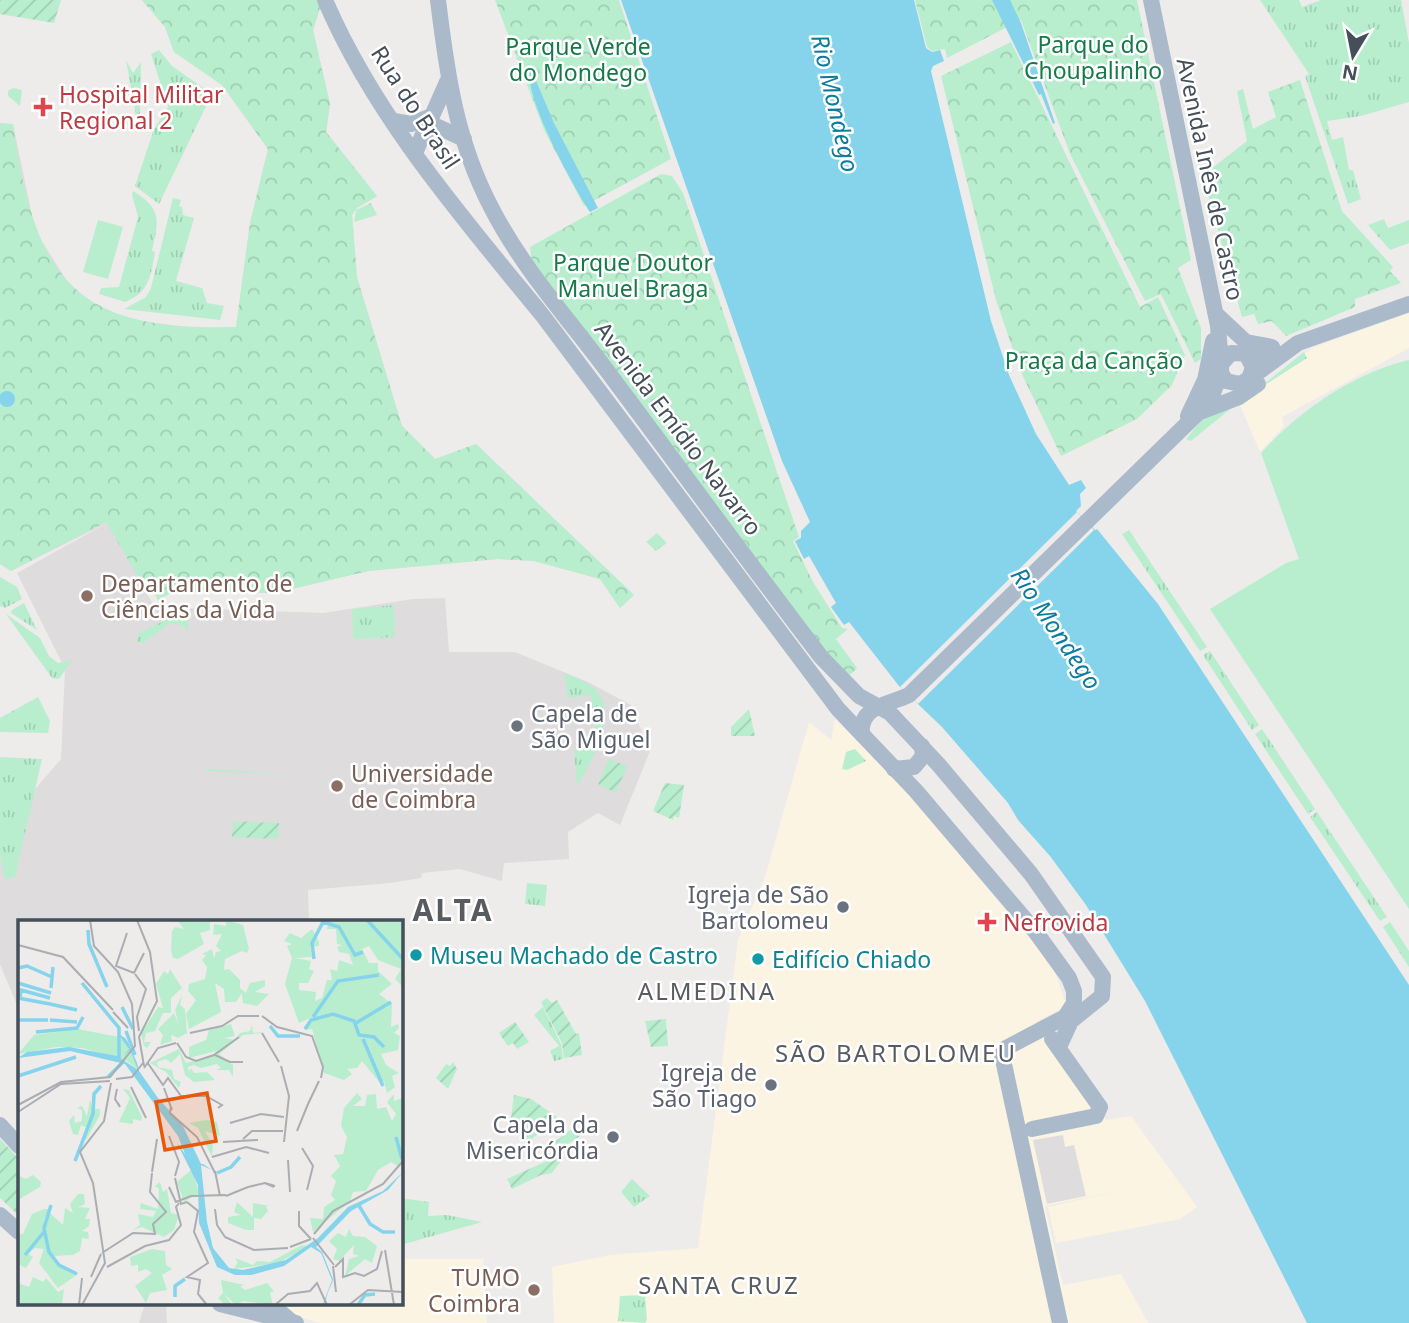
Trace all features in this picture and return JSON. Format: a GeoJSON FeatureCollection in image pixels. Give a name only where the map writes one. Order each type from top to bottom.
{"type":"FeatureCollection","features":[{"type":"Feature","properties":{"kind":"main road","name":"Rua do Brasil"},"geometry":{"type":"LineString","coordinates":[[325,0],[362,70],[394,121],[476,234]]}},
{"type":"Feature","properties":{"kind":"main road","name":"Avenida Emídio Navarro"},"geometry":{"type":"LineString","coordinates":[[438,0],[447,82],[464,139],[491,208],[512,246],[821,657],[859,696],[880,706]]}},
{"type":"Feature","properties":{"kind":"main road","name":"Avenida Inês de Castro"},"geometry":{"type":"LineString","coordinates":[[1151,0],[1217,320],[1221,368]]}},
{"type":"Feature","properties":{"kind":"main road"},"geometry":{"type":"LineString","coordinates":[[394,121],[411,124],[432,117],[447,82]]}},
{"type":"Feature","properties":{"kind":"main road"},"geometry":{"type":"LineString","coordinates":[[415,153],[424,132],[436,126],[464,139]]}},
{"type":"Feature","properties":{"kind":"main road","name":"Avenida Emídio Navarro"},"geometry":{"type":"LineString","coordinates":[[476,234],[543,316],[838,709],[894,769]]}},
{"type":"Feature","properties":{"kind":"main road"},"geometry":{"type":"LineString","coordinates":[[492,255],[498,256],[512,246]]}},
{"type":"Feature","properties":{"kind":"main road"},"geometry":{"type":"LineString","coordinates":[[1184,425],[1205,380],[1217,320],[1246,342],[1259,347],[1298,343],[1409,304]]}},
{"type":"Feature","properties":{"kind":"main road","name":"Avenida Inês de Castro"},"geometry":{"type":"LineString","coordinates":[[1217,320],[1241,354]]}},
{"type":"Feature","properties":{"kind":"main road"},"geometry":{"type":"LineString","coordinates":[[867,740],[864,716],[880,706],[909,695],[1211,398],[1242,382],[1298,343]]}},
{"type":"Feature","properties":{"kind":"main road"},"geometry":{"type":"LineString","coordinates":[[1241,354],[1253,367],[1242,382]]}},
{"type":"Feature","properties":{"kind":"main road"},"geometry":{"type":"LineString","coordinates":[[1211,398],[1226,356],[1280,355]]}},
{"type":"Feature","properties":{"kind":"main road"},"geometry":{"type":"LineString","coordinates":[[1198,413],[1251,391],[1267,377],[1280,355]]}},
{"type":"Feature","properties":{"kind":"main road"},"geometry":{"type":"LineString","coordinates":[[1221,368],[1226,381],[1242,382]]}},
{"type":"Feature","properties":{"kind":"main road"},"geometry":{"type":"LineString","coordinates":[[905,728],[903,717],[909,695]]}},
{"type":"Feature","properties":{"kind":"main road"},"geometry":{"type":"LineString","coordinates":[[880,706],[922,746],[1031,874],[1103,977],[1104,987],[1100,998],[1071,1021],[1059,1047]]}},
{"type":"Feature","properties":{"kind":"main road"},"geometry":{"type":"LineString","coordinates":[[894,769],[914,767],[923,756],[922,746]]}},
{"type":"Feature","properties":{"kind":"main road"},"geometry":{"type":"LineString","coordinates":[[894,769],[1035,931],[1074,990],[1088,998],[1100,998]]}},
{"type":"Feature","properties":{"kind":"main road"},"geometry":{"type":"LineString","coordinates":[[1060,1323],[1002,1055],[1006,1048],[1065,1017],[1074,1003],[1074,990]]}},
{"type":"Feature","properties":{"kind":"main road"},"geometry":{"type":"LineString","coordinates":[[1014,1117],[1032,1129],[1096,1115],[1100,1107],[1043,1027]]}},
{"type":"Feature","properties":{"kind":"main road"},"geometry":{"type":"LineString","coordinates":[[0,1125],[18,1145]]}},
{"type":"Feature","properties":{"kind":"main road"},"geometry":{"type":"LineString","coordinates":[[1021,1150],[1032,1129]]}},
{"type":"Feature","properties":{"kind":"main road"},"geometry":{"type":"LineString","coordinates":[[0,1215],[18,1231]]}},
{"type":"Feature","properties":{"kind":"main road"},"geometry":{"type":"LineString","coordinates":[[228,1306],[294,1322]]}},
{"type":"Feature","properties":{"kind":"main road"},"geometry":{"type":"LineString","coordinates":[[274,1306],[294,1322]]}},
{"type":"Feature","properties":{"kind":"shaded area"},"geometry":{"type":"Polygon","coordinates":[[[142,0],[317,0],[320,8],[313,30],[330,104],[326,132],[377,196],[357,208],[352,215],[357,277],[402,426],[435,459],[476,444],[634,595],[620,608],[600,579],[534,561],[498,559],[368,571],[275,593],[174,591],[158,600],[148,583],[142,586],[155,607],[324,613],[413,599],[445,598],[449,652],[515,652],[588,682],[631,705],[650,751],[620,825],[598,813],[568,832],[569,859],[504,863],[502,881],[460,869],[422,873],[421,878],[390,883],[308,890],[309,920],[18,920],[18,1008],[0,964],[0,830],[61,759],[65,669],[17,573],[107,523],[11,571],[0,564],[0,123],[13,124],[35,230],[67,281],[90,302],[126,319],[193,328],[236,327],[250,223],[268,149],[222,85],[174,52],[165,27],[142,0]]]}},
{"type":"Feature","properties":{"kind":"shaded area"},"geometry":{"type":"Polygon","coordinates":[[[1409,313],[1409,348],[1282,417],[1284,426],[1260,452],[1239,403],[1312,348],[1409,313]]]}},
{"type":"Feature","properties":{"kind":"shaded area"},"geometry":{"type":"Polygon","coordinates":[[[835,719],[903,787],[1052,965],[1067,1006],[1036,1022],[1106,1120],[1131,1116],[1197,1207],[1180,1219],[1056,1243],[1048,1207],[1122,1190],[1045,1206],[1063,1285],[1121,1274],[1148,1323],[554,1323],[552,1267],[610,1255],[698,1248],[738,940],[765,877],[809,722],[831,740],[835,719]]]}},
{"type":"Feature","properties":{"kind":"shaded area"},"geometry":{"type":"Polygon","coordinates":[[[1063,1135],[1065,1147],[1074,1145],[1086,1196],[1047,1204],[1033,1140],[1063,1135]]]}},
{"type":"Feature","properties":{"kind":"shaded area"},"geometry":{"type":"Polygon","coordinates":[[[402,1259],[483,1259],[487,1323],[320,1323],[291,1315],[277,1306],[402,1306],[402,1259]]]}},
{"type":"Feature","properties":{"kind":"shaded area"},"geometry":{"type":"Polygon","coordinates":[[[144,1306],[166,1306],[167,1323],[139,1323],[144,1306]]]}},
{"type":"Feature","properties":{"kind":"green space"},"geometry":{"type":"Polygon","coordinates":[[[0,0],[61,0],[54,23],[0,14],[0,0]]]}},
{"type":"Feature","properties":{"kind":"green space"},"geometry":{"type":"Polygon","coordinates":[[[142,0],[317,0],[320,8],[313,30],[330,104],[326,132],[377,196],[357,208],[352,215],[357,277],[402,426],[435,459],[476,444],[634,595],[620,608],[600,579],[534,561],[498,559],[368,571],[275,593],[174,591],[158,600],[148,583],[143,585],[106,522],[11,571],[0,564],[0,123],[13,124],[22,177],[34,221],[50,257],[72,285],[100,306],[135,319],[181,326],[236,327],[250,223],[268,149],[222,85],[174,52],[165,27],[142,0]]]}},
{"type":"Feature","properties":{"kind":"green space","name":"Parque Verde do Mondego"},"geometry":{"type":"Polygon","coordinates":[[[495,0],[619,0],[671,159],[584,206],[544,130],[495,0]]]}},
{"type":"Feature","properties":{"kind":"green space","name":"Parque do Choupalinho"},"geometry":{"type":"Polygon","coordinates":[[[915,0],[1137,0],[1191,260],[1178,268],[1201,328],[1201,359],[1195,363],[1161,294],[1145,301],[1070,154],[1021,20],[947,58],[945,49],[932,51],[927,47],[915,0]]]}},
{"type":"Feature","properties":{"kind":"green space"},"geometry":{"type":"Polygon","coordinates":[[[1260,0],[1299,0],[1302,7],[1321,0],[1401,0],[1409,43],[1409,102],[1361,116],[1327,121],[1332,140],[1343,137],[1349,170],[1353,170],[1361,199],[1348,204],[1305,76],[1309,74],[1260,0]]]}},
{"type":"Feature","properties":{"kind":"green space","name":"Praça da Canção"},"geometry":{"type":"Polygon","coordinates":[[[1011,42],[1140,307],[1158,297],[1185,355],[1172,385],[1137,419],[1061,456],[1020,370],[996,300],[941,76],[1011,42]]]}},
{"type":"Feature","properties":{"kind":"green space"},"geometry":{"type":"Polygon","coordinates":[[[159,50],[172,66],[205,89],[208,102],[159,204],[135,186],[154,129],[168,107],[151,54],[159,50]]]}},
{"type":"Feature","properties":{"kind":"green space"},"geometry":{"type":"Polygon","coordinates":[[[126,60],[133,73],[141,62],[140,114],[137,121],[126,60]]]}},
{"type":"Feature","properties":{"kind":"green space"},"geometry":{"type":"Polygon","coordinates":[[[1300,80],[1342,211],[1393,267],[1390,271],[1401,283],[1355,299],[1355,307],[1286,336],[1272,321],[1258,324],[1254,314],[1242,317],[1205,184],[1211,169],[1247,141],[1237,91],[1243,89],[1253,129],[1276,117],[1268,92],[1300,80]]]}},
{"type":"Feature","properties":{"kind":"green space"},"geometry":{"type":"Polygon","coordinates":[[[13,88],[22,90],[20,106],[8,96],[8,91],[13,88]]]}},
{"type":"Feature","properties":{"kind":"green space","name":"Parque Doutor Manuel Braga"},"geometry":{"type":"Polygon","coordinates":[[[661,174],[672,176],[683,193],[799,537],[793,541],[813,582],[842,628],[848,629],[836,639],[857,668],[846,679],[532,263],[530,247],[661,174]]]}},
{"type":"Feature","properties":{"kind":"green space"},"geometry":{"type":"Polygon","coordinates":[[[133,191],[154,209],[157,223],[152,251],[155,252],[148,283],[139,294],[125,302],[99,294],[101,288],[119,287],[138,217],[133,191]]]}},
{"type":"Feature","properties":{"kind":"green space"},"geometry":{"type":"Polygon","coordinates":[[[173,198],[181,200],[179,206],[182,207],[183,215],[194,218],[176,281],[202,288],[207,303],[224,306],[220,320],[124,309],[146,297],[151,288],[173,198]]]}},
{"type":"Feature","properties":{"kind":"green space"},"geometry":{"type":"Polygon","coordinates":[[[371,203],[377,215],[354,222],[356,210],[371,203]]]}},
{"type":"Feature","properties":{"kind":"green space"},"geometry":{"type":"Polygon","coordinates":[[[1384,219],[1388,228],[1409,220],[1409,243],[1390,250],[1368,225],[1384,219]]]}},
{"type":"Feature","properties":{"kind":"green space"},"geometry":{"type":"Polygon","coordinates":[[[98,220],[123,227],[108,279],[83,272],[98,220]]]}},
{"type":"Feature","properties":{"kind":"green space"},"geometry":{"type":"Polygon","coordinates":[[[1304,352],[1307,358],[1240,401],[1191,441],[1186,439],[1202,420],[1263,385],[1304,352]]]}},
{"type":"Feature","properties":{"kind":"green space"},"geometry":{"type":"Polygon","coordinates":[[[1409,360],[1409,909],[1210,609],[1286,563],[1299,559],[1261,453],[1292,423],[1328,396],[1368,374],[1409,360]]]}},
{"type":"Feature","properties":{"kind":"green space"},"geometry":{"type":"Polygon","coordinates":[[[1129,530],[1207,647],[1200,651],[1122,534],[1129,530]]]}},
{"type":"Feature","properties":{"kind":"green space"},"geometry":{"type":"Polygon","coordinates":[[[657,533],[667,543],[656,551],[646,542],[657,533]]]}},
{"type":"Feature","properties":{"kind":"green space"},"geometry":{"type":"Polygon","coordinates":[[[0,577],[17,587],[22,599],[5,608],[0,606],[0,577]]]}},
{"type":"Feature","properties":{"kind":"green space"},"geometry":{"type":"Polygon","coordinates":[[[24,603],[37,630],[11,613],[24,603]]]}},
{"type":"Feature","properties":{"kind":"green space"},"geometry":{"type":"Polygon","coordinates":[[[394,605],[395,637],[353,639],[352,609],[394,605]]]}},
{"type":"Feature","properties":{"kind":"green space"},"geometry":{"type":"Polygon","coordinates":[[[184,611],[188,617],[188,631],[184,626],[171,623],[143,643],[136,641],[139,633],[184,611]]]}},
{"type":"Feature","properties":{"kind":"green space"},"geometry":{"type":"Polygon","coordinates":[[[6,614],[40,638],[49,656],[58,663],[72,660],[59,679],[52,678],[6,614]]]}},
{"type":"Feature","properties":{"kind":"green space"},"geometry":{"type":"Polygon","coordinates":[[[1210,651],[1259,725],[1252,730],[1203,655],[1210,651]]]}},
{"type":"Feature","properties":{"kind":"green space"},"geometry":{"type":"Polygon","coordinates":[[[564,673],[594,688],[602,698],[605,710],[601,737],[596,751],[577,786],[574,750],[597,747],[591,695],[568,698],[564,673]]]}},
{"type":"Feature","properties":{"kind":"green space"},"geometry":{"type":"Polygon","coordinates":[[[38,697],[50,721],[48,733],[0,732],[0,718],[38,697]]]}},
{"type":"Feature","properties":{"kind":"green space"},"geometry":{"type":"Polygon","coordinates":[[[749,709],[755,736],[731,736],[731,727],[749,709]]]}},
{"type":"Feature","properties":{"kind":"green space"},"geometry":{"type":"Polygon","coordinates":[[[1262,729],[1315,809],[1308,814],[1255,734],[1262,729]]]}},
{"type":"Feature","properties":{"kind":"green space"},"geometry":{"type":"Polygon","coordinates":[[[855,749],[866,761],[847,770],[842,769],[846,752],[855,749]]]}},
{"type":"Feature","properties":{"kind":"green space"},"geometry":{"type":"Polygon","coordinates":[[[0,757],[42,759],[15,877],[5,879],[0,855],[0,757]]]}},
{"type":"Feature","properties":{"kind":"green space"},"geometry":{"type":"Polygon","coordinates":[[[609,759],[627,766],[616,793],[598,784],[609,759]]]}},
{"type":"Feature","properties":{"kind":"green space"},"geometry":{"type":"Polygon","coordinates":[[[206,769],[297,774],[206,771],[206,769]]]}},
{"type":"Feature","properties":{"kind":"green space"},"geometry":{"type":"Polygon","coordinates":[[[665,783],[684,785],[679,818],[674,816],[673,820],[653,811],[665,783]]]}},
{"type":"Feature","properties":{"kind":"green space"},"geometry":{"type":"Polygon","coordinates":[[[1317,812],[1387,917],[1380,921],[1310,817],[1317,812]]]}},
{"type":"Feature","properties":{"kind":"green space"},"geometry":{"type":"Polygon","coordinates":[[[233,821],[279,823],[278,839],[232,837],[233,821]]]}},
{"type":"Feature","properties":{"kind":"green space"},"geometry":{"type":"Polygon","coordinates":[[[527,883],[547,885],[545,906],[525,904],[527,883]]]}},
{"type":"Feature","properties":{"kind":"green space"},"geometry":{"type":"Polygon","coordinates":[[[1390,922],[1409,951],[1409,967],[1383,927],[1390,922]]]}},
{"type":"Feature","properties":{"kind":"green space"},"geometry":{"type":"Polygon","coordinates":[[[547,998],[552,1003],[557,1000],[576,1034],[579,1033],[582,1055],[564,1058],[562,1043],[541,1002],[547,998]]]}},
{"type":"Feature","properties":{"kind":"green space"},"geometry":{"type":"Polygon","coordinates":[[[543,1007],[561,1044],[563,1059],[554,1061],[550,1051],[559,1046],[534,1015],[543,1007]]]}},
{"type":"Feature","properties":{"kind":"green space"},"geometry":{"type":"Polygon","coordinates":[[[666,1019],[668,1046],[651,1047],[645,1021],[666,1019]]]}},
{"type":"Feature","properties":{"kind":"green space"},"geometry":{"type":"Polygon","coordinates":[[[515,1022],[529,1042],[517,1049],[513,1043],[508,1046],[499,1033],[515,1022]]]}},
{"type":"Feature","properties":{"kind":"green space"},"geometry":{"type":"Polygon","coordinates":[[[453,1062],[457,1069],[448,1089],[436,1078],[446,1064],[450,1066],[453,1062]]]}},
{"type":"Feature","properties":{"kind":"green space"},"geometry":{"type":"Polygon","coordinates":[[[514,1095],[531,1099],[557,1117],[526,1144],[510,1126],[514,1095]]]}},
{"type":"Feature","properties":{"kind":"green space"},"geometry":{"type":"Polygon","coordinates":[[[570,1130],[580,1136],[559,1150],[555,1142],[570,1130]]]}},
{"type":"Feature","properties":{"kind":"green space"},"geometry":{"type":"Polygon","coordinates":[[[0,1139],[18,1158],[18,1215],[0,1198],[0,1139]]]}},
{"type":"Feature","properties":{"kind":"green space"},"geometry":{"type":"Polygon","coordinates":[[[556,1157],[560,1162],[552,1173],[541,1175],[512,1189],[507,1179],[556,1157]]]}},
{"type":"Feature","properties":{"kind":"green space"},"geometry":{"type":"Polygon","coordinates":[[[632,1179],[650,1196],[634,1207],[621,1192],[632,1179]]]}},
{"type":"Feature","properties":{"kind":"green space"},"geometry":{"type":"Polygon","coordinates":[[[402,1198],[429,1202],[428,1216],[447,1215],[482,1222],[402,1245],[402,1198]]]}},
{"type":"Feature","properties":{"kind":"green space"},"geometry":{"type":"Polygon","coordinates":[[[645,1295],[645,1323],[618,1321],[620,1296],[645,1295]]]}},
{"type":"Feature","properties":{"kind":"water","name":"Rio Mondego"},"geometry":{"type":"Polygon","coordinates":[[[621,0],[914,0],[926,48],[932,52],[940,50],[944,61],[933,66],[931,71],[991,321],[1009,375],[1036,434],[1069,485],[1081,480],[1086,488],[1080,494],[1081,506],[1076,511],[1097,529],[1158,604],[1409,985],[1409,1323],[1307,1323],[1145,1001],[1086,905],[1050,856],[1018,820],[1008,803],[942,727],[899,686],[849,622],[844,625],[831,607],[836,603],[809,556],[804,559],[795,541],[801,538],[801,531],[810,522],[782,461],[621,0]]]}},
{"type":"Feature","properties":{"kind":"water"},"geometry":{"type":"Polygon","coordinates":[[[992,0],[1010,0],[1021,23],[1055,123],[1053,124],[1041,94],[1039,95],[992,0]]]}},
{"type":"Feature","properties":{"kind":"water"},"geometry":{"type":"Polygon","coordinates":[[[531,69],[554,123],[598,208],[590,212],[541,119],[530,81],[531,69]]]}},
{"type":"Feature","properties":{"kind":"water"},"geometry":{"type":"Polygon","coordinates":[[[4,391],[10,391],[15,399],[13,405],[4,407],[-1,402],[-1,396],[4,391]]]}},
{"type":"Feature","properties":{"kind":"pier"},"geometry":{"type":"Polygon","coordinates":[[[1077,512],[1094,530],[918,704],[900,687],[1077,512]]]}},
{"type":"Feature","properties":{"kind":"place","name":"Hospital Militar Regional 2"},"geometry":{"type":"Point","coordinates":[43,107]}},
{"type":"Feature","properties":{"kind":"place","name":"Departamento de Ciências da Vida"},"geometry":{"type":"Point","coordinates":[87,596]}},
{"type":"Feature","properties":{"kind":"place","name":"Capela de São Miguel"},"geometry":{"type":"Point","coordinates":[517,726]}},
{"type":"Feature","properties":{"kind":"place","name":"Universidade de Coimbra"},"geometry":{"type":"Point","coordinates":[337,786]}},
{"type":"Feature","properties":{"kind":"place","name":"Igreja de São Bartolomeu"},"geometry":{"type":"Point","coordinates":[843,907]}},
{"type":"Feature","properties":{"kind":"place","name":"Nefrovida"},"geometry":{"type":"Point","coordinates":[987,922]}},
{"type":"Feature","properties":{"kind":"place","name":"Museu Machado de Castro"},"geometry":{"type":"Point","coordinates":[416,955]}},
{"type":"Feature","properties":{"kind":"place","name":"Edifício Chiado"},"geometry":{"type":"Point","coordinates":[758,959]}},
{"type":"Feature","properties":{"kind":"place","name":"Igreja de São Tiago"},"geometry":{"type":"Point","coordinates":[771,1085]}},
{"type":"Feature","properties":{"kind":"place","name":"Capela da Misericórdia"},"geometry":{"type":"Point","coordinates":[613,1137]}},
{"type":"Feature","properties":{"kind":"place","name":"TUMO Coimbra"},"geometry":{"type":"Point","coordinates":[534,1290]}},
{"type":"Feature","properties":{"kind":"district","name":"ALTA"},"geometry":{"type":"Point","coordinates":[453,909]}},
{"type":"Feature","properties":{"kind":"district","name":"ALMEDINA"},"geometry":{"type":"Point","coordinates":[707,990]}},
{"type":"Feature","properties":{"kind":"district","name":"SÃO BARTOLOMEU"},"geometry":{"type":"Point","coordinates":[896,1052]}},
{"type":"Feature","properties":{"kind":"district","name":"SANTA CRUZ"},"geometry":{"type":"Point","coordinates":[719,1284]}}]}
